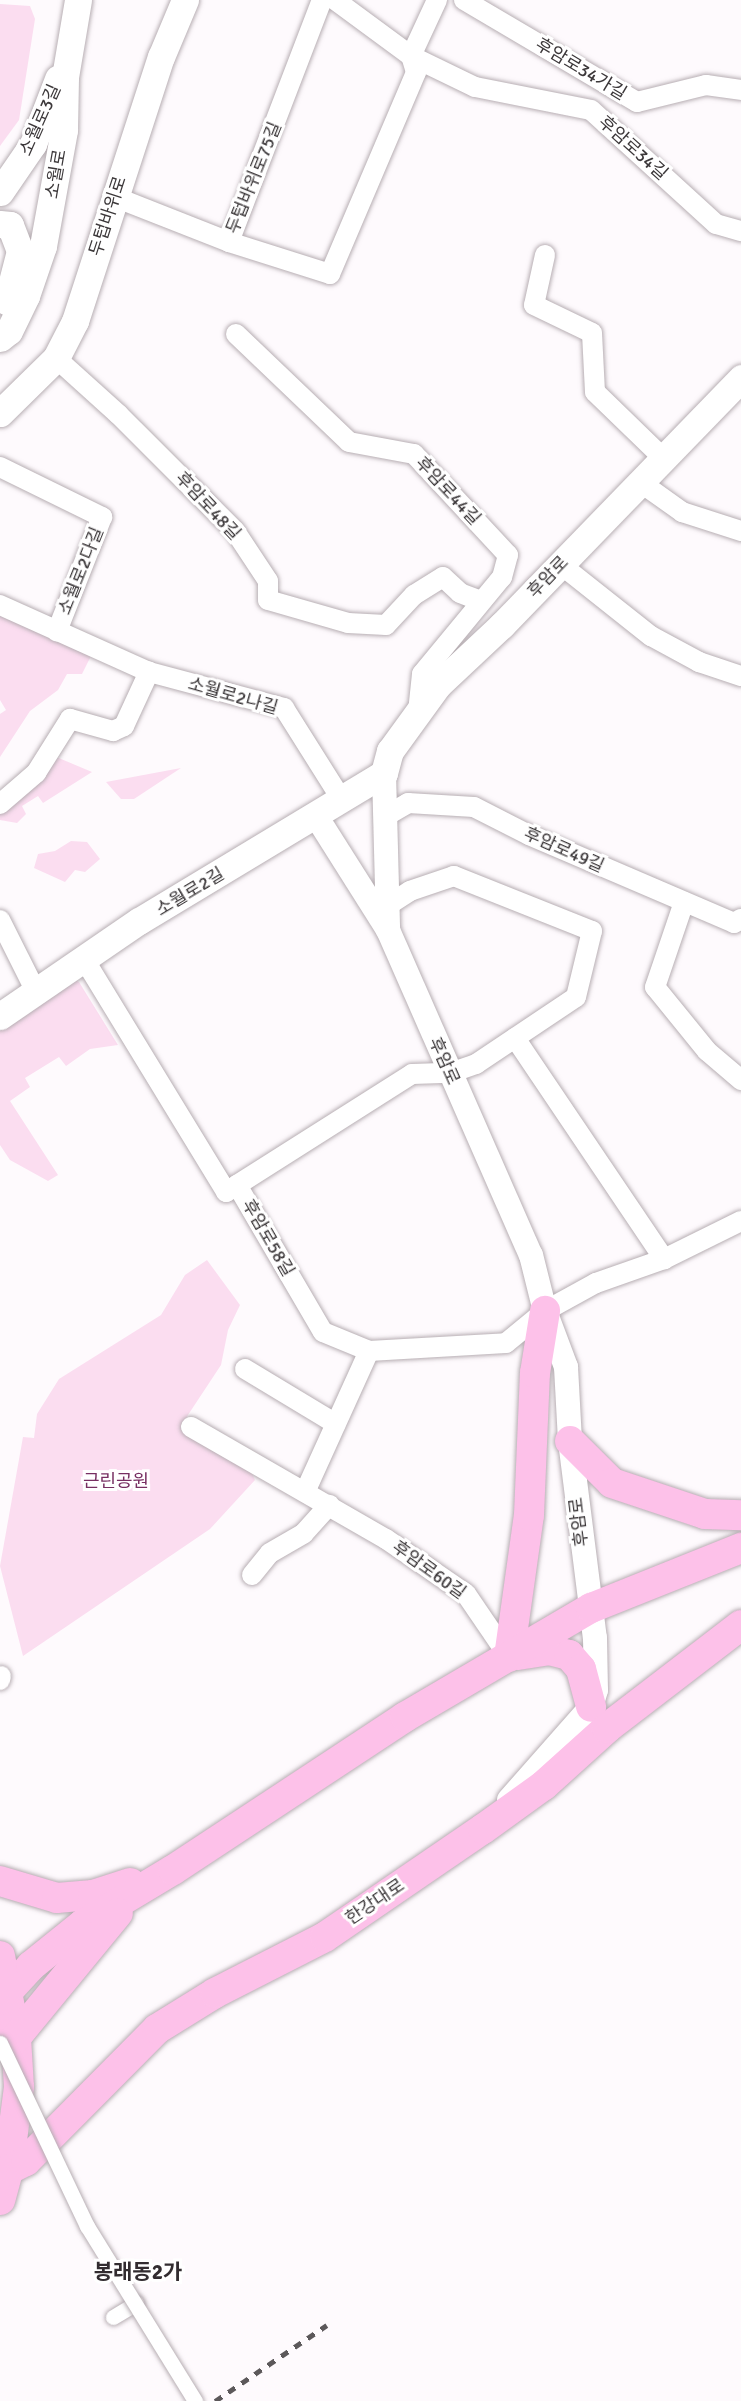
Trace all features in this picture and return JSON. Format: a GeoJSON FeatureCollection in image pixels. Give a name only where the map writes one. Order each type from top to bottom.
{"type":"FeatureCollection","features":[{"type":"Feature","properties":{"kind":"main road","name":"소월로3길"},"geometry":{"type":"LineString","coordinates":[[0,192],[33,144],[59,76],[67,0]]}},
{"type":"Feature","properties":{"kind":"main road","name":"소월로"},"geometry":{"type":"LineString","coordinates":[[0,338],[9,332],[26,296],[43,246],[64,130],[65,77],[78,0]]}},
{"type":"Feature","properties":{"kind":"main road","name":"두텁바위로"},"geometry":{"type":"LineString","coordinates":[[0,413],[56,358],[75,321],[161,57],[186,0]]}},
{"type":"Feature","properties":{"kind":"main road"},"geometry":{"type":"LineString","coordinates":[[0,224],[9,225],[20,251],[0,319]]}},
{"type":"Feature","properties":{"kind":"main road","name":"후암로"},"geometry":{"type":"LineString","coordinates":[[384,773],[390,752],[418,710],[741,378]]}},
{"type":"Feature","properties":{"kind":"main road","name":"소월로2길"},"geometry":{"type":"LineString","coordinates":[[0,1016],[84,959],[384,773]]}},
{"type":"Feature","properties":{"kind":"main road"},"geometry":{"type":"LineString","coordinates":[[509,1657],[529,1515],[535,1372],[545,1311]]}},
{"type":"Feature","properties":{"kind":"main road"},"geometry":{"type":"LineString","coordinates":[[570,1441],[612,1483],[705,1514],[741,1515]]}},
{"type":"Feature","properties":{"kind":"main road"},"geometry":{"type":"LineString","coordinates":[[4,1995],[63,1938],[173,1870],[405,1717],[591,1608],[741,1548]]}},
{"type":"Feature","properties":{"kind":"main road","name":"한강대로"},"geometry":{"type":"LineString","coordinates":[[4,2173],[26,2162],[157,2029],[215,1993],[325,1937],[483,1829],[544,1785],[607,1728],[741,1625]]}},
{"type":"Feature","properties":{"kind":"main road"},"geometry":{"type":"LineString","coordinates":[[509,1657],[549,1650],[569,1655],[581,1669],[591,1707]]}},
{"type":"Feature","properties":{"kind":"main road"},"geometry":{"type":"LineString","coordinates":[[0,1881],[57,1898],[93,1895],[173,1870]]}},
{"type":"Feature","properties":{"kind":"main road"},"geometry":{"type":"LineString","coordinates":[[5,2046],[134,1895]]}},
{"type":"Feature","properties":{"kind":"main road"},"geometry":{"type":"LineString","coordinates":[[0,1956],[4,1995],[5,2046],[19,2086],[0,2200]]}},
{"type":"Feature","properties":{"kind":"street","name":"두텁바위로75길"},"geometry":{"type":"LineString","coordinates":[[115,197],[229,242],[322,0]]}},
{"type":"Feature","properties":{"kind":"street","name":"후암로34길"},"geometry":{"type":"LineString","coordinates":[[335,0],[411,56],[475,87],[591,110],[716,224],[741,231]]}},
{"type":"Feature","properties":{"kind":"street"},"geometry":{"type":"LineString","coordinates":[[229,242],[330,274],[416,72],[411,56],[437,0]]}},
{"type":"Feature","properties":{"kind":"street","name":"후암로34가길"},"geometry":{"type":"LineString","coordinates":[[464,0],[637,102],[706,85],[741,90]]}},
{"type":"Feature","properties":{"kind":"street"},"geometry":{"type":"LineString","coordinates":[[545,255],[534,305],[592,333],[595,392],[663,458]]}},
{"type":"Feature","properties":{"kind":"street","name":"후암로44길"},"geometry":{"type":"LineString","coordinates":[[236,334],[349,442],[414,454],[508,555],[502,577],[422,674],[418,710]]}},
{"type":"Feature","properties":{"kind":"street","name":"후암로48길"},"geometry":{"type":"LineString","coordinates":[[56,358],[118,414],[235,531],[267,581],[268,600],[348,623],[386,625],[414,595],[443,577],[460,593],[481,601]]}},
{"type":"Feature","properties":{"kind":"street","name":"소월로2다길"},"geometry":{"type":"LineString","coordinates":[[0,466],[102,518],[57,631]]}},
{"type":"Feature","properties":{"kind":"street"},"geometry":{"type":"LineString","coordinates":[[640,482],[682,512],[741,531]]}},
{"type":"Feature","properties":{"kind":"street"},"geometry":{"type":"LineString","coordinates":[[560,564],[651,636],[699,662],[741,676]]}},
{"type":"Feature","properties":{"kind":"street","name":"소월로2나길"},"geometry":{"type":"LineString","coordinates":[[0,605],[149,672],[284,708],[342,800]]}},
{"type":"Feature","properties":{"kind":"street"},"geometry":{"type":"LineString","coordinates":[[0,804],[36,773],[70,719],[113,731],[124,726],[149,672]]}},
{"type":"Feature","properties":{"kind":"street","name":"후암로"},"geometry":{"type":"LineString","coordinates":[[384,773],[384,817],[390,904],[388,930],[531,1255],[545,1311],[566,1367],[570,1441],[591,1608],[596,1690],[591,1707]]}},
{"type":"Feature","properties":{"kind":"street","name":"후암로49길"},"geometry":{"type":"LineString","coordinates":[[384,817],[408,803],[474,807],[529,835],[734,923],[741,919]]}},
{"type":"Feature","properties":{"kind":"street"},"geometry":{"type":"LineString","coordinates":[[316,816],[388,930]]}},
{"type":"Feature","properties":{"kind":"street"},"geometry":{"type":"LineString","coordinates":[[237,1185],[412,1074],[450,1073],[476,1064],[576,998],[592,931],[454,876],[410,891],[390,904]]}},
{"type":"Feature","properties":{"kind":"street"},"geometry":{"type":"LineString","coordinates":[[684,902],[655,987],[707,1051],[741,1079]]}},
{"type":"Feature","properties":{"kind":"street"},"geometry":{"type":"LineString","coordinates":[[0,920],[36,992]]}},
{"type":"Feature","properties":{"kind":"street","name":"후암로58길"},"geometry":{"type":"LineString","coordinates":[[84,959],[226,1192],[237,1185],[322,1332],[369,1352],[506,1343],[545,1311],[596,1283],[664,1259],[741,1221]]}},
{"type":"Feature","properties":{"kind":"street"},"geometry":{"type":"LineString","coordinates":[[515,1038],[664,1259]]}},
{"type":"Feature","properties":{"kind":"street"},"geometry":{"type":"LineString","coordinates":[[305,1492],[369,1352]]}},
{"type":"Feature","properties":{"kind":"street"},"geometry":{"type":"LineString","coordinates":[[245,1370],[336,1424]]}},
{"type":"Feature","properties":{"kind":"street","name":"후암로60길"},"geometry":{"type":"LineString","coordinates":[[191,1426],[328,1505],[466,1594],[509,1657]]}},
{"type":"Feature","properties":{"kind":"street"},"geometry":{"type":"LineString","coordinates":[[252,1575],[270,1553],[304,1533],[328,1505]]}},
{"type":"Feature","properties":{"kind":"street"},"geometry":{"type":"LineString","coordinates":[[483,1829],[591,1707]]}},
{"type":"Feature","properties":{"kind":"street"},"geometry":{"type":"LineString","coordinates":[[5,2046],[87,2226],[195,2401]]}},
{"type":"Feature","properties":{"kind":"street"},"geometry":{"type":"LineString","coordinates":[[113,2317],[136,2303]]}},
{"type":"Feature","properties":{"kind":"green space"},"geometry":{"type":"Polygon","coordinates":[[[0,4],[30,6],[35,19],[19,120],[0,146],[0,4]]]}},
{"type":"Feature","properties":{"kind":"green space"},"geometry":{"type":"Polygon","coordinates":[[[0,607],[93,652],[82,674],[67,674],[58,690],[30,711],[0,757],[0,714],[6,710],[0,700],[0,607]]]}},
{"type":"Feature","properties":{"kind":"green space"},"geometry":{"type":"Polygon","coordinates":[[[54,756],[92,772],[43,803],[38,796],[22,806],[26,814],[17,823],[0,820],[0,812],[54,756]]]}},
{"type":"Feature","properties":{"kind":"green space"},"geometry":{"type":"Polygon","coordinates":[[[181,768],[134,799],[121,799],[106,782],[181,768]]]}},
{"type":"Feature","properties":{"kind":"green space"},"geometry":{"type":"Polygon","coordinates":[[[71,841],[87,842],[100,859],[85,872],[75,870],[65,882],[34,868],[38,854],[55,851],[71,841]]]}},
{"type":"Feature","properties":{"kind":"green space"},"geometry":{"type":"Polygon","coordinates":[[[73,979],[79,982],[118,1045],[90,1049],[66,1066],[59,1057],[25,1078],[30,1087],[10,1101],[58,1175],[48,1181],[10,1160],[0,1145],[0,1027],[73,979]]]}},
{"type":"Feature","properties":{"kind":"green space","name":"근린공원"},"geometry":{"type":"Polygon","coordinates":[[[207,1260],[240,1305],[228,1330],[221,1365],[186,1418],[242,1451],[255,1480],[210,1529],[23,1656],[0,1566],[23,1437],[34,1438],[37,1414],[59,1379],[161,1315],[185,1275],[207,1260]]]}},
{"type":"Feature","properties":{"kind":"railway"},"geometry":{"type":"LineString","coordinates":[[215,2401],[327,2325]]}},
{"type":"Feature","properties":{"kind":"district","name":"봉래동2가"},"geometry":{"type":"Point","coordinates":[138,2272]}}]}
